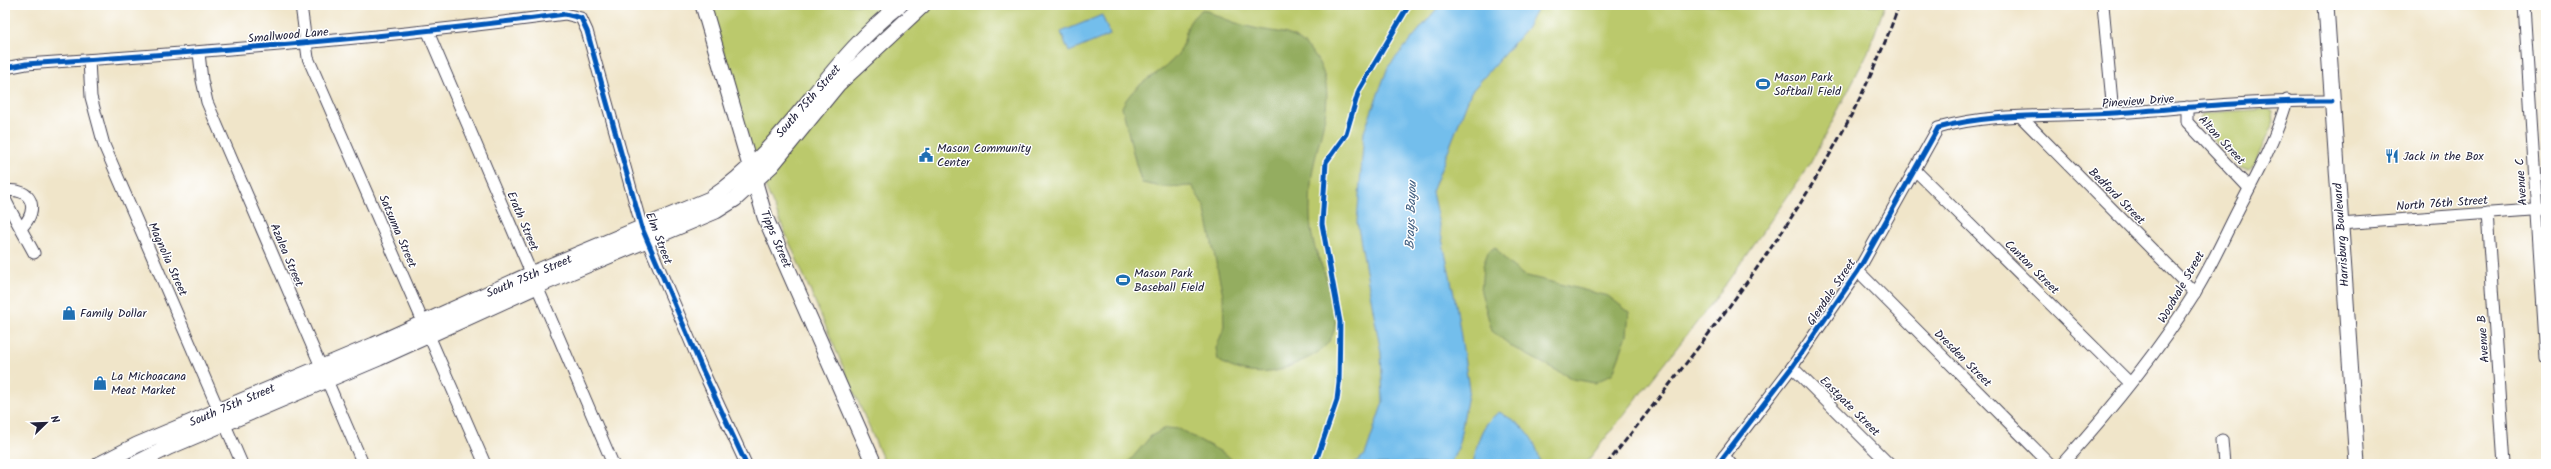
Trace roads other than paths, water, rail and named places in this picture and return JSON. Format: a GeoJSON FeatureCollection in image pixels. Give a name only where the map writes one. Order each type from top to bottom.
{"type":"FeatureCollection","features":[{"type":"Feature","properties":{"kind":"main road","name":"Tipps Street"},"geometry":{"type":"LineString","coordinates":[[703,5],[765,217],[874,464]]}},
{"type":"Feature","properties":{"kind":"main road","name":"South 75th Street"},"geometry":{"type":"LineString","coordinates":[[645,234],[710,199],[726,188],[773,142],[828,76],[885,17],[900,5]]}},
{"type":"Feature","properties":{"kind":"main road","name":"South 75th Street"},"geometry":{"type":"LineString","coordinates":[[100,464],[137,445],[222,417],[324,374],[534,280],[645,234],[716,211],[754,182],[771,166],[838,84],[895,28],[923,5]]}},
{"type":"Feature","properties":{"kind":"main road","name":"Harrisburg Boulevard"},"geometry":{"type":"LineString","coordinates":[[2326,5],[2357,464]]}},
{"type":"Feature","properties":{"kind":"main road"},"geometry":{"type":"LineString","coordinates":[[885,17],[895,28]]}},
{"type":"Feature","properties":{"kind":"main road","name":"South 75th Street"},"geometry":{"type":"LineString","coordinates":[[135,464],[222,417]]}},
{"type":"Feature","properties":{"kind":"street","name":"Satsuma Street"},"geometry":{"type":"LineString","coordinates":[[301,5],[308,58],[485,464]]}},
{"type":"Feature","properties":{"kind":"street"},"geometry":{"type":"LineString","coordinates":[[2103,5],[2113,113]]}},
{"type":"Feature","properties":{"kind":"street","name":"Avenue C"},"geometry":{"type":"LineString","coordinates":[[2524,5],[2541,209],[2546,358]]}},
{"type":"Feature","properties":{"kind":"street","name":"Smallwood Lane"},"geometry":{"type":"LineString","coordinates":[[5,68],[26,64],[199,53],[305,44],[428,32],[565,14],[572,16]]}},
{"type":"Feature","properties":{"kind":"street","name":"Elm Street"},"geometry":{"type":"LineString","coordinates":[[572,16],[580,18],[587,31],[645,234],[703,371],[746,464]]}},
{"type":"Feature","properties":{"kind":"street","name":"Erath Street"},"geometry":{"type":"LineString","coordinates":[[428,32],[613,464]]}},
{"type":"Feature","properties":{"kind":"street","name":"Azalea Street"},"geometry":{"type":"LineString","coordinates":[[199,53],[207,102],[363,464]]}},
{"type":"Feature","properties":{"kind":"street","name":"Magnolia Street"},"geometry":{"type":"LineString","coordinates":[[89,60],[91,97],[104,144],[242,464]]}},
{"type":"Feature","properties":{"kind":"street","name":"Pineview Drive"},"geometry":{"type":"LineString","coordinates":[[1947,125],[2021,117],[2113,113],[2287,100],[2332,101]]}},
{"type":"Feature","properties":{"kind":"street","name":"Woodvale Street"},"geometry":{"type":"LineString","coordinates":[[2062,464],[2095,428],[2166,338],[2195,293],[2249,188],[2283,116],[2287,100]]}},
{"type":"Feature","properties":{"kind":"street","name":"Alton Street"},"geometry":{"type":"LineString","coordinates":[[2187,107],[2187,122],[2249,188]]}},
{"type":"Feature","properties":{"kind":"street","name":"Bedford Street"},"geometry":{"type":"LineString","coordinates":[[2021,117],[2195,293]]}},
{"type":"Feature","properties":{"kind":"street","name":"Glendale Street"},"geometry":{"type":"LineString","coordinates":[[1724,461],[1792,367],[1858,271],[1938,128],[1947,125]]}},
{"type":"Feature","properties":{"kind":"street","name":"Canton Street"},"geometry":{"type":"LineString","coordinates":[[1915,170],[2130,383]]}},
{"type":"Feature","properties":{"kind":"street"},"geometry":{"type":"LineString","coordinates":[[5,191],[20,191],[28,196],[31,203],[31,212],[22,227]]}},
{"type":"Feature","properties":{"kind":"street"},"geometry":{"type":"LineString","coordinates":[[5,199],[16,222],[22,227],[34,253]]}},
{"type":"Feature","properties":{"kind":"street","name":"North 76th Street"},"geometry":{"type":"LineString","coordinates":[[2340,224],[2541,209]]}},
{"type":"Feature","properties":{"kind":"street","name":"Avenue B"},"geometry":{"type":"LineString","coordinates":[[2487,213],[2504,464]]}},
{"type":"Feature","properties":{"kind":"street","name":"Dresden Street"},"geometry":{"type":"LineString","coordinates":[[1858,271],[2050,464]]}},
{"type":"Feature","properties":{"kind":"street","name":"Eastgate Street"},"geometry":{"type":"LineString","coordinates":[[1792,367],[1889,464]]}},
{"type":"Feature","properties":{"kind":"street"},"geometry":{"type":"LineString","coordinates":[[2222,440],[2224,464]]}},
{"type":"Feature","properties":{"kind":"water","name":"Brays Bayou"},"geometry":{"type":"Polygon","coordinates":[[[1440,5],[1539,5],[1526,29],[1471,92],[1432,192],[1456,304],[1469,389],[1458,448],[1450,464],[1353,464],[1365,455],[1383,402],[1381,353],[1357,222],[1364,132],[1388,67],[1440,5]]]}},
{"type":"Feature","properties":{"kind":"water"},"geometry":{"type":"Polygon","coordinates":[[[1102,15],[1110,35],[1069,52],[1061,32],[1102,15]]]}},
{"type":"Feature","properties":{"kind":"water"},"geometry":{"type":"Polygon","coordinates":[[[1499,412],[1516,422],[1527,432],[1535,446],[1541,464],[1473,464],[1478,441],[1483,429],[1499,412]]]}},
{"type":"Feature","properties":{"kind":"railway"},"geometry":{"type":"LineString","coordinates":[[1607,464],[1733,302],[1809,189],[1843,130],[1874,69],[1899,5]]}},
{"type":"Feature","properties":{"kind":"place","name":"Mason Park Softball Field"},"geometry":{"type":"Point","coordinates":[1763,84]}},
{"type":"Feature","properties":{"kind":"place","name":"Mason Community Center"},"geometry":{"type":"Point","coordinates":[926,155]}},
{"type":"Feature","properties":{"kind":"place","name":"Jack in the Box"},"geometry":{"type":"Point","coordinates":[2392,156]}},
{"type":"Feature","properties":{"kind":"place","name":"Mason Park Baseball Field"},"geometry":{"type":"Point","coordinates":[1123,280]}},
{"type":"Feature","properties":{"kind":"place","name":"Family Dollar"},"geometry":{"type":"Point","coordinates":[69,313]}},
{"type":"Feature","properties":{"kind":"place","name":"La Michoacana Meat Market"},"geometry":{"type":"Point","coordinates":[100,383]}}]}
